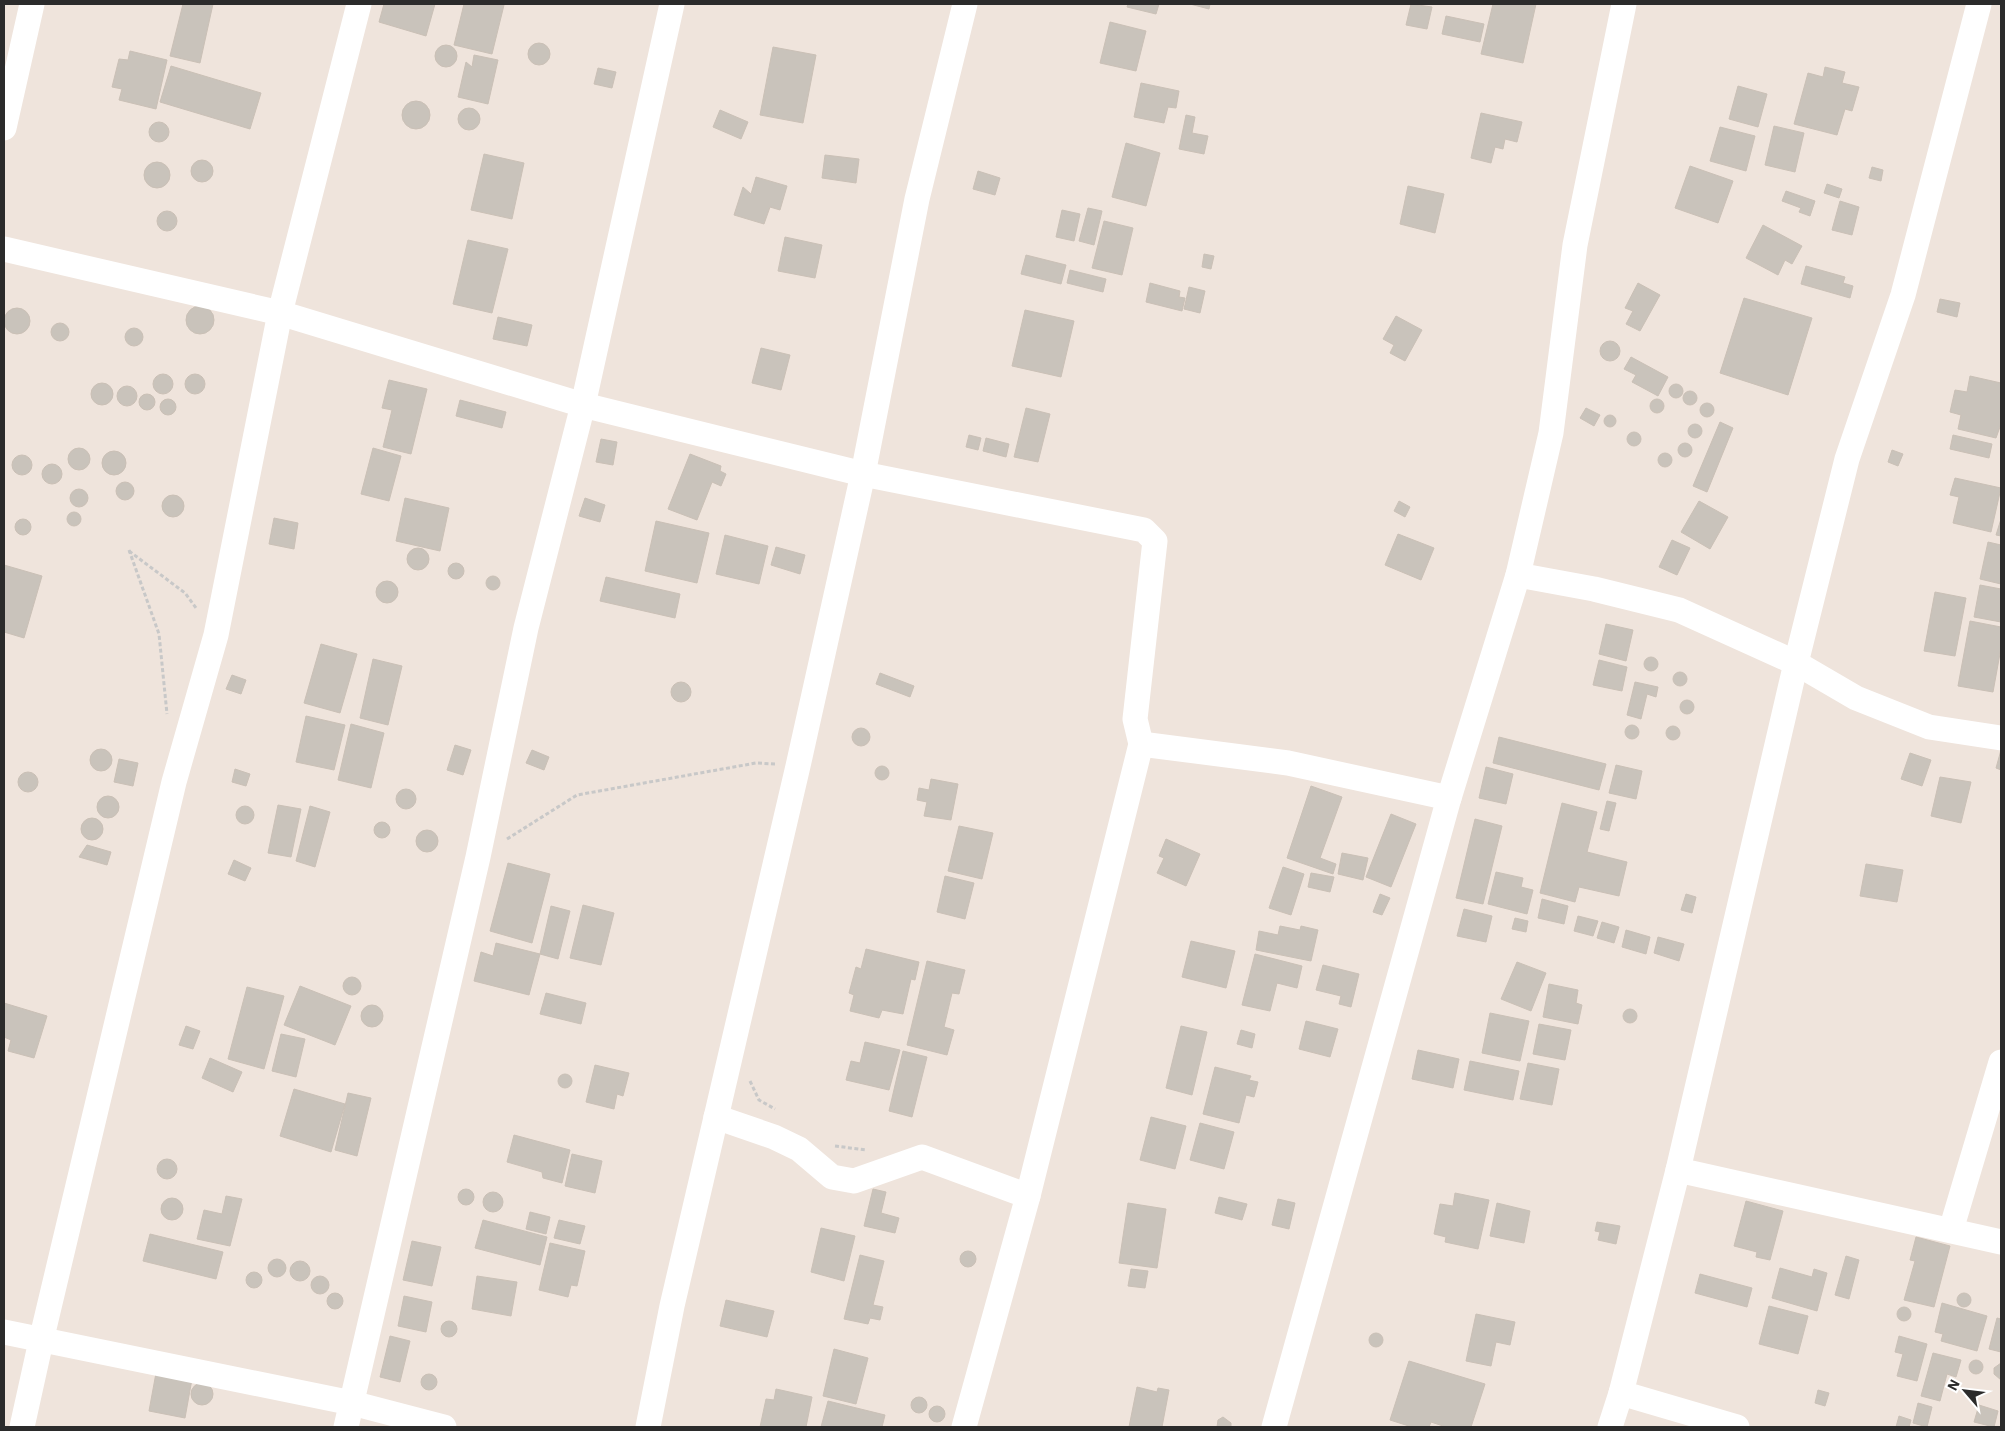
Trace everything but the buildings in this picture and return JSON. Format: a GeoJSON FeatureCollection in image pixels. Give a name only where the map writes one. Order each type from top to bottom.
{"type":"FeatureCollection","features":[{"type":"Feature","properties":{"kind":"street"},"geometry":{"type":"LineString","coordinates":[[4,128],[32,4]]}},
{"type":"Feature","properties":{"kind":"street"},"geometry":{"type":"LineString","coordinates":[[22,1427],[174,782],[216,635],[280,313],[358,4]]}},
{"type":"Feature","properties":{"kind":"street"},"geometry":{"type":"LineString","coordinates":[[346,1427],[478,857],[526,628],[583,405],[672,4]]}},
{"type":"Feature","properties":{"kind":"street"},"geometry":{"type":"LineString","coordinates":[[648,1427],[672,1306],[798,766],[863,474],[917,199],[966,4]]}},
{"type":"Feature","properties":{"kind":"street"},"geometry":{"type":"LineString","coordinates":[[1274,1427],[1449,798],[1518,575],[1551,433],[1575,245],[1624,4]]}},
{"type":"Feature","properties":{"kind":"street"},"geometry":{"type":"LineString","coordinates":[[1610,1427],[1621,1392],[1678,1170],[1796,663],[1847,459],[1903,295],[1979,4]]}},
{"type":"Feature","properties":{"kind":"street"},"geometry":{"type":"LineString","coordinates":[[4,248],[280,313],[583,405],[863,474],[1144,530],[1154,541],[1135,719],[1141,744],[1028,1196],[964,1427]]}},
{"type":"Feature","properties":{"kind":"street"},"geometry":{"type":"LineString","coordinates":[[1518,575],[1594,589],[1679,610],[1796,663],[1856,698],[1929,727],[2001,738]]}},
{"type":"Feature","properties":{"kind":"street"},"geometry":{"type":"LineString","coordinates":[[1141,744],[1288,763],[1449,798]]}},
{"type":"Feature","properties":{"kind":"street"},"geometry":{"type":"LineString","coordinates":[[1951,1230],[1992,1127],[2001,1062]]}},
{"type":"Feature","properties":{"kind":"street"},"geometry":{"type":"LineString","coordinates":[[716,1117],[774,1137],[799,1149],[832,1177],[854,1181],[922,1157],[1028,1196]]}},
{"type":"Feature","properties":{"kind":"street"},"geometry":{"type":"LineString","coordinates":[[1678,1170],[2001,1242]]}},
{"type":"Feature","properties":{"kind":"street"},"geometry":{"type":"LineString","coordinates":[[4,1332],[352,1404],[444,1427]]}},
{"type":"Feature","properties":{"kind":"street"},"geometry":{"type":"LineString","coordinates":[[1621,1392],[1737,1427]]}},
{"type":"Feature","properties":{"kind":"path"},"geometry":{"type":"LineString","coordinates":[[168,723],[159,634],[129,550],[185,593],[216,635]]}},
{"type":"Feature","properties":{"kind":"path"},"geometry":{"type":"LineString","coordinates":[[478,857],[577,795],[756,763],[798,766]]}},
{"type":"Feature","properties":{"kind":"path"},"geometry":{"type":"LineString","coordinates":[[733,1047],[760,1100],[776,1110]]}},
{"type":"Feature","properties":{"kind":"path"},"geometry":{"type":"LineString","coordinates":[[833,1146],[872,1151]]}}]}
